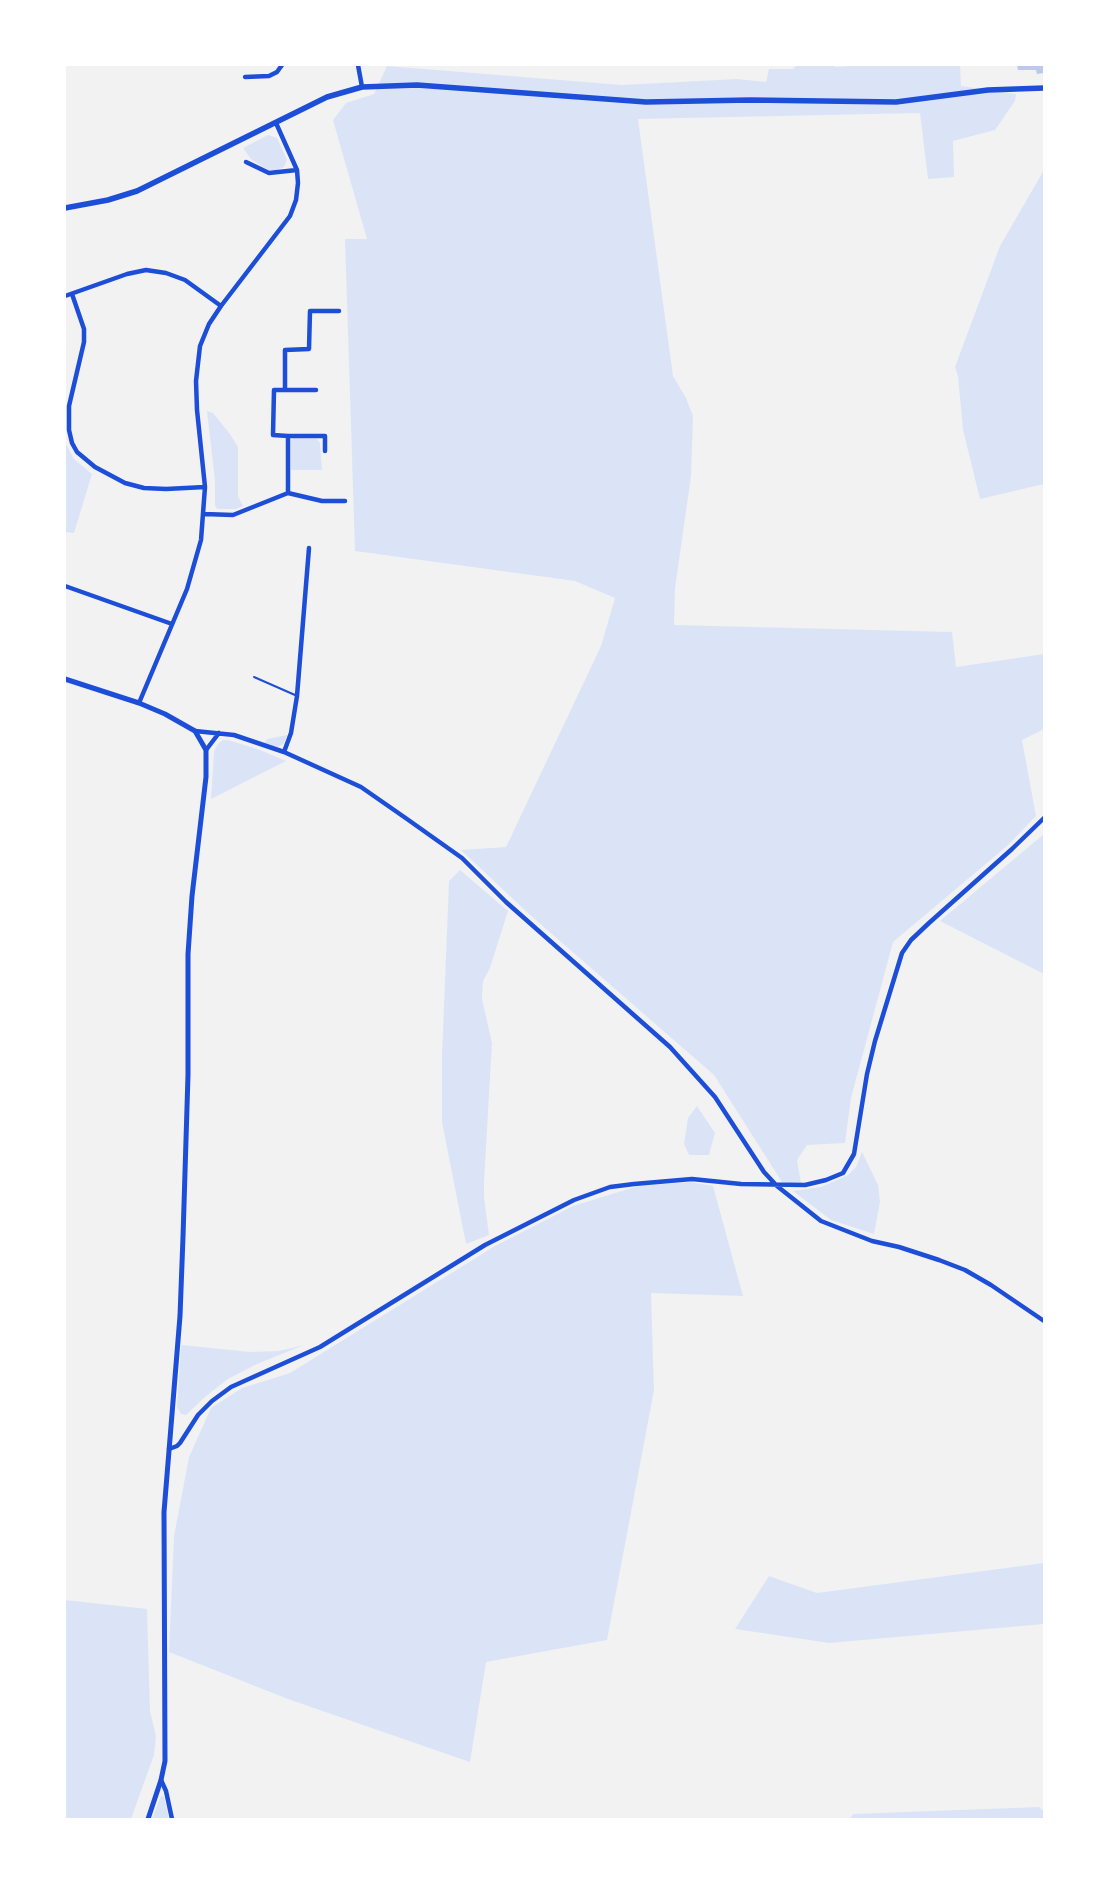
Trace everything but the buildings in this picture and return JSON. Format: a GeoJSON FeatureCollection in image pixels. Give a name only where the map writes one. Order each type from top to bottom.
{"type":"FeatureCollection","features":[{"type":"Feature","properties":{"kind":"main road"},"geometry":{"type":"LineString","coordinates":[[65,208],[108,200],[137,191],[327,97],[348,90],[362,88],[417,85],[646,102],[750,100],[896,102],[988,90],[1044,88]]}},
{"type":"Feature","properties":{"kind":"street"},"geometry":{"type":"LineString","coordinates":[[245,77],[269,76],[277,72],[282,65]]}},
{"type":"Feature","properties":{"kind":"street"},"geometry":{"type":"LineString","coordinates":[[358,65],[362,88]]}},
{"type":"Feature","properties":{"kind":"street"},"geometry":{"type":"LineString","coordinates":[[139,703],[186,589],[201,540],[205,487],[197,410],[197,363],[200,346],[209,324],[290,216],[296,200],[297,170],[276,123]]}},
{"type":"Feature","properties":{"kind":"street"},"geometry":{"type":"LineString","coordinates":[[246,162],[269,173],[297,170]]}},
{"type":"Feature","properties":{"kind":"street"},"geometry":{"type":"LineString","coordinates":[[65,296],[127,274],[146,270],[166,273],[185,280],[221,306]]}},
{"type":"Feature","properties":{"kind":"street"},"geometry":{"type":"LineString","coordinates":[[72,294],[84,329],[84,342],[69,406],[69,430],[77,452],[95,467],[125,483],[144,488],[159,489],[205,487]]}},
{"type":"Feature","properties":{"kind":"street"},"geometry":{"type":"LineString","coordinates":[[285,390],[285,350],[309,349],[310,311],[339,311]]}},
{"type":"Feature","properties":{"kind":"street"},"geometry":{"type":"LineString","coordinates":[[316,390],[274,390],[273,435],[325,436],[325,451]]}},
{"type":"Feature","properties":{"kind":"street"},"geometry":{"type":"LineString","coordinates":[[288,436],[288,493]]}},
{"type":"Feature","properties":{"kind":"street"},"geometry":{"type":"LineString","coordinates":[[204,514],[233,515],[288,493],[322,501],[345,501]]}},
{"type":"Feature","properties":{"kind":"street"},"geometry":{"type":"LineString","coordinates":[[284,752],[290,733],[297,696],[309,548]]}},
{"type":"Feature","properties":{"kind":"street"},"geometry":{"type":"LineString","coordinates":[[65,586],[172,624]]}},
{"type":"Feature","properties":{"kind":"street"},"geometry":{"type":"LineString","coordinates":[[65,680],[139,703],[165,714],[195,731],[234,735],[284,752],[361,787],[462,858],[506,902],[670,1047],[715,1096],[764,1172],[776,1186],[821,1221],[872,1241],[939,1260],[965,1270],[991,1285],[1044,1322]]}},
{"type":"Feature","properties":{"kind":"street"},"geometry":{"type":"LineString","coordinates":[[148,1819],[161,1780],[165,1761],[164,1512],[180,1316],[188,1075],[188,954],[192,896],[206,777],[206,750],[195,731]]}},
{"type":"Feature","properties":{"kind":"street"},"geometry":{"type":"LineString","coordinates":[[206,750],[219,733]]}},
{"type":"Feature","properties":{"kind":"street"},"geometry":{"type":"LineString","coordinates":[[170,1449],[180,1443],[198,1415],[231,1387],[320,1347],[485,1245],[574,1200],[610,1187],[692,1179],[776,1186],[805,1185],[826,1180],[843,1173],[854,1154],[867,1074],[902,953],[911,940],[1044,818]]}},
{"type":"Feature","properties":{"kind":"street"},"geometry":{"type":"LineString","coordinates":[[161,1780],[166,1791],[172,1819]]}},
{"type":"Feature","properties":{"kind":"lane"},"geometry":{"type":"LineString","coordinates":[[254,677],[297,696]]}},
{"type":"Feature","properties":{"kind":"shaded area"},"geometry":{"type":"Polygon","coordinates":[[[797,65],[834,65],[835,67],[864,65],[960,65],[961,86],[1016,94],[1015,101],[995,130],[953,141],[954,177],[928,179],[920,113],[638,119],[673,376],[686,398],[693,416],[691,476],[675,588],[674,625],[952,632],[956,667],[1044,654],[1044,729],[1022,740],[1036,816],[1007,846],[893,942],[851,1098],[845,1143],[807,1145],[797,1160],[801,1183],[782,1182],[714,1075],[529,914],[461,850],[506,847],[601,646],[615,598],[575,581],[355,551],[345,239],[367,239],[333,120],[346,103],[374,94],[387,66],[622,85],[737,79],[766,82],[769,69],[793,69],[797,65]]]}},
{"type":"Feature","properties":{"kind":"shaded area"},"geometry":{"type":"Polygon","coordinates":[[[268,135],[277,138],[287,160],[284,167],[277,170],[269,170],[263,167],[251,159],[243,148],[268,135]]]}},
{"type":"Feature","properties":{"kind":"shaded area"},"geometry":{"type":"Polygon","coordinates":[[[1044,170],[1044,484],[980,499],[963,430],[958,376],[955,367],[1000,246],[1044,170]]]}},
{"type":"Feature","properties":{"kind":"shaded area"},"geometry":{"type":"Polygon","coordinates":[[[207,411],[213,413],[238,447],[238,496],[243,506],[236,509],[217,509],[215,505],[215,481],[207,411]]]}},
{"type":"Feature","properties":{"kind":"shaded area"},"geometry":{"type":"Polygon","coordinates":[[[294,438],[317,439],[320,443],[322,470],[291,470],[291,440],[294,438]]]}},
{"type":"Feature","properties":{"kind":"shaded area"},"geometry":{"type":"Polygon","coordinates":[[[65,442],[74,459],[92,474],[74,533],[65,532],[65,442]]]}},
{"type":"Feature","properties":{"kind":"shaded area"},"geometry":{"type":"Polygon","coordinates":[[[287,735],[284,743],[280,746],[276,747],[264,743],[267,739],[287,735]]]}},
{"type":"Feature","properties":{"kind":"shaded area"},"geometry":{"type":"Polygon","coordinates":[[[223,740],[260,750],[286,761],[211,799],[214,751],[223,740]]]}},
{"type":"Feature","properties":{"kind":"shaded area"},"geometry":{"type":"Polygon","coordinates":[[[1044,834],[1044,974],[940,921],[1044,834]]]}},
{"type":"Feature","properties":{"kind":"shaded area"},"geometry":{"type":"Polygon","coordinates":[[[460,870],[508,911],[490,968],[483,981],[482,999],[492,1043],[484,1182],[489,1235],[466,1244],[442,1122],[442,1055],[449,881],[460,870]]]}},
{"type":"Feature","properties":{"kind":"shaded area"},"geometry":{"type":"Polygon","coordinates":[[[697,1106],[715,1133],[709,1155],[689,1155],[684,1144],[688,1118],[697,1106]]]}},
{"type":"Feature","properties":{"kind":"shaded area"},"geometry":{"type":"Polygon","coordinates":[[[862,1152],[878,1185],[880,1202],[874,1234],[831,1220],[793,1191],[821,1187],[848,1175],[856,1167],[862,1152]]]}},
{"type":"Feature","properties":{"kind":"shaded area"},"geometry":{"type":"Polygon","coordinates":[[[690,1182],[713,1186],[743,1296],[651,1293],[654,1390],[607,1640],[486,1662],[470,1762],[288,1699],[169,1652],[174,1536],[189,1457],[211,1408],[242,1388],[290,1373],[495,1246],[573,1206],[638,1186],[690,1182]]]}},
{"type":"Feature","properties":{"kind":"shaded area"},"geometry":{"type":"Polygon","coordinates":[[[181,1345],[250,1352],[279,1351],[304,1345],[257,1364],[228,1379],[186,1415],[181,1414],[177,1407],[181,1345]]]}},
{"type":"Feature","properties":{"kind":"shaded area"},"geometry":{"type":"Polygon","coordinates":[[[1044,1563],[1044,1624],[829,1643],[735,1629],[769,1576],[817,1593],[1044,1563]]]}},
{"type":"Feature","properties":{"kind":"shaded area"},"geometry":{"type":"Polygon","coordinates":[[[65,1600],[147,1609],[150,1711],[156,1736],[154,1755],[131,1819],[65,1819],[65,1600]]]}},
{"type":"Feature","properties":{"kind":"shaded area"},"geometry":{"type":"Polygon","coordinates":[[[161,1796],[164,1797],[169,1819],[152,1819],[161,1796]]]}},
{"type":"Feature","properties":{"kind":"shaded area"},"geometry":{"type":"Polygon","coordinates":[[[1039,1807],[1044,1811],[1044,1819],[850,1819],[853,1814],[1039,1807]]]}}]}
